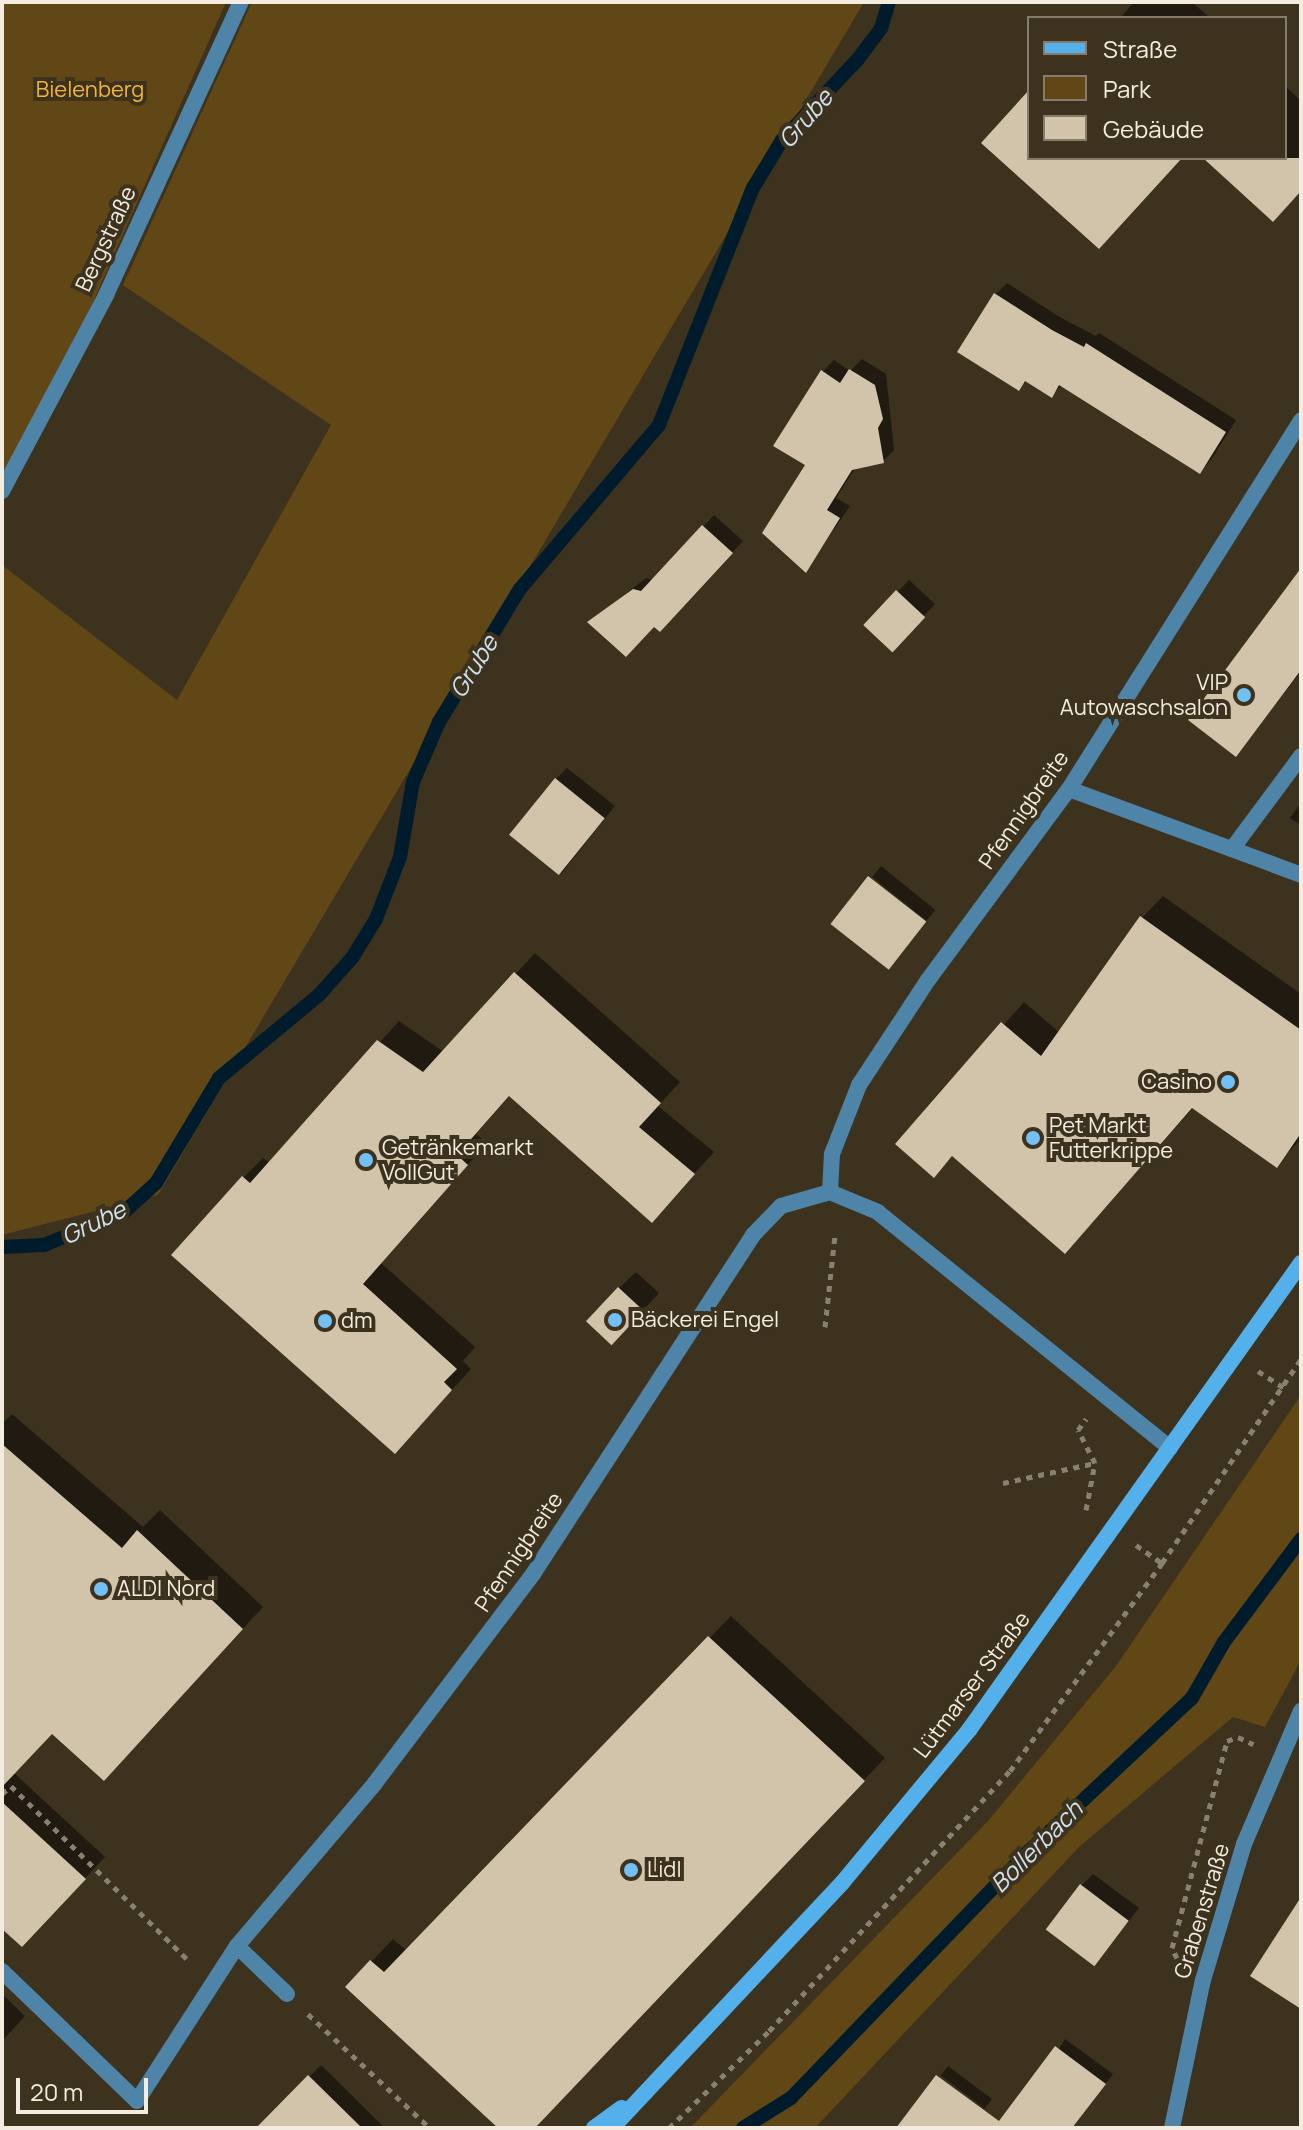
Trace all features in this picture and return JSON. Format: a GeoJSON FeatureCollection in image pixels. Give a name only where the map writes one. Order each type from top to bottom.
{"type":"FeatureCollection","features":[{"type":"Feature","properties":{"kind":"main road","name":"Lütmarser Straße"},"geometry":{"type":"LineString","coordinates":[[612,2128],[636,2098],[842,1883],[969,1730],[1301,1263]]}},
{"type":"Feature","properties":{"kind":"main road","name":"Lütmarser Straße"},"geometry":{"type":"LineString","coordinates":[[594,2128],[636,2098]]}},
{"type":"Feature","properties":{"kind":"street","name":"Bergstraße"},"geometry":{"type":"LineString","coordinates":[[2,491],[106,295],[241,2]]}},
{"type":"Feature","properties":{"kind":"street","name":"Pfennigbreite"},"geometry":{"type":"LineString","coordinates":[[2,1971],[137,2101],[237,1946],[375,1783],[524,1587],[753,1235],[781,1206],[830,1192],[832,1154],[859,1085],[928,980],[1069,789],[1301,420]]}},
{"type":"Feature","properties":{"kind":"street"},"geometry":{"type":"LineString","coordinates":[[1232,849],[1301,756]]}},
{"type":"Feature","properties":{"kind":"street"},"geometry":{"type":"LineString","coordinates":[[1069,789],[1301,875]]}},
{"type":"Feature","properties":{"kind":"street"},"geometry":{"type":"LineString","coordinates":[[830,1192],[878,1212],[1170,1448]]}},
{"type":"Feature","properties":{"kind":"street","name":"Grabenstraße"},"geometry":{"type":"LineString","coordinates":[[1172,2128],[1203,1980],[1244,1844],[1300,1714]]}},
{"type":"Feature","properties":{"kind":"street"},"geometry":{"type":"LineString","coordinates":[[237,1946],[287,1994]]}},
{"type":"Feature","properties":{"kind":"path"},"geometry":{"type":"LineString","coordinates":[[825,1327],[835,1235]]}},
{"type":"Feature","properties":{"kind":"path"},"geometry":{"type":"LineString","coordinates":[[669,2128],[769,2031],[1010,1771],[1171,1551],[1301,1359]]}},
{"type":"Feature","properties":{"kind":"path"},"geometry":{"type":"LineString","coordinates":[[1003,1483],[1095,1463],[1078,1430],[1103,1395]]}},
{"type":"Feature","properties":{"kind":"path"},"geometry":{"type":"LineString","coordinates":[[1077,1523],[1086,1511]]}},
{"type":"Feature","properties":{"kind":"path"},"geometry":{"type":"LineString","coordinates":[[1203,1980],[1186,1976],[1172,1948],[1227,1741]]}},
{"type":"Feature","properties":{"kind":"path"},"geometry":{"type":"LineString","coordinates":[[2,1794],[11,1786],[213,1985]]}},
{"type":"Feature","properties":{"kind":"path"},"geometry":{"type":"LineString","coordinates":[[287,1994],[430,2128]]}},
{"type":"Feature","properties":{"kind":"green space","name":"Bielenberg"},"geometry":{"type":"Polygon","coordinates":[[[2,2],[226,2],[43,415],[2,480],[2,2]]]}},
{"type":"Feature","properties":{"kind":"green space"},"geometry":{"type":"Polygon","coordinates":[[[252,2],[864,2],[158,1195],[2,1235],[2,565],[177,700],[331,425],[123,285],[252,2]]]}},
{"type":"Feature","properties":{"kind":"green space"},"geometry":{"type":"Polygon","coordinates":[[[1301,1395],[1301,1660],[1265,1727],[1233,1717],[1079,1847],[815,2128],[690,2128],[988,1821],[1116,1666],[1301,1395]]]}},
{"type":"Feature","properties":{"kind":"building"},"geometry":{"type":"Polygon","coordinates":[[[1027,92],[1027,160],[1180,160],[1099,249],[981,143],[1027,92]]]}},
{"type":"Feature","properties":{"kind":"building"},"geometry":{"type":"Polygon","coordinates":[[[1301,158],[1301,191],[1273,222],[1205,160],[1301,158]]]}},
{"type":"Feature","properties":{"kind":"building"},"geometry":{"type":"Polygon","coordinates":[[[994,293],[1052,330],[1084,347],[1086,343],[1226,432],[1200,474],[1059,385],[1052,398],[1025,381],[1019,391],[957,352],[994,293]]]}},
{"type":"Feature","properties":{"kind":"building"},"geometry":{"type":"Polygon","coordinates":[[[849,369],[875,385],[883,419],[878,428],[884,463],[852,470],[827,510],[840,518],[806,573],[762,533],[805,465],[773,446],[821,370],[840,383],[849,369]]]}},
{"type":"Feature","properties":{"kind":"building"},"geometry":{"type":"Polygon","coordinates":[[[702,525],[733,553],[660,632],[654,627],[626,657],[587,622],[633,589],[641,591],[702,525]]]}},
{"type":"Feature","properties":{"kind":"building","name":"VIP Autowaschsalon"},"geometry":{"type":"Polygon","coordinates":[[[1301,568],[1301,670],[1236,757],[1188,720],[1301,568]]]}},
{"type":"Feature","properties":{"kind":"building"},"geometry":{"type":"Polygon","coordinates":[[[896,590],[925,617],[893,652],[863,625],[896,590]]]}},
{"type":"Feature","properties":{"kind":"building"},"geometry":{"type":"Polygon","coordinates":[[[555,778],[605,818],[559,875],[509,835],[555,778]]]}},
{"type":"Feature","properties":{"kind":"building"},"geometry":{"type":"Polygon","coordinates":[[[868,876],[926,922],[889,970],[830,924],[868,876]]]}},
{"type":"Feature","properties":{"kind":"building"},"geometry":{"type":"Polygon","coordinates":[[[1140,916],[1301,1030],[1301,1133],[1277,1168],[1192,1108],[1065,1254],[952,1156],[934,1178],[895,1144],[1001,1022],[1041,1056],[1140,916]]]}},
{"type":"Feature","properties":{"kind":"building"},"geometry":{"type":"Polygon","coordinates":[[[514,972],[661,1103],[639,1127],[695,1174],[652,1223],[509,1096],[457,1155],[468,1165],[363,1284],[457,1369],[444,1382],[452,1390],[395,1454],[171,1255],[242,1176],[250,1183],[377,1040],[423,1072],[514,972]]]}},
{"type":"Feature","properties":{"kind":"building"},"geometry":{"type":"Polygon","coordinates":[[[618,1287],[644,1311],[612,1345],[586,1321],[618,1287]]]}},
{"type":"Feature","properties":{"kind":"building","name":"ALDI Nord"},"geometry":{"type":"Polygon","coordinates":[[[2,1444],[122,1548],[137,1530],[243,1629],[104,1781],[52,1734],[2,1787],[2,1444]]]}},
{"type":"Feature","properties":{"kind":"building","name":"Lidl"},"geometry":{"type":"Polygon","coordinates":[[[708,1636],[865,1781],[535,2128],[498,2128],[345,1987],[370,1960],[384,1972],[708,1636]]]}},
{"type":"Feature","properties":{"kind":"building"},"geometry":{"type":"Polygon","coordinates":[[[2,1802],[86,1879],[22,1947],[2,1929],[2,1802]]]}},
{"type":"Feature","properties":{"kind":"building"},"geometry":{"type":"Polygon","coordinates":[[[1080,1884],[1129,1921],[1094,1966],[1046,1930],[1080,1884]]]}},
{"type":"Feature","properties":{"kind":"building"},"geometry":{"type":"Polygon","coordinates":[[[1301,1897],[1301,2009],[1250,1976],[1301,1897]]]}},
{"type":"Feature","properties":{"kind":"building"},"geometry":{"type":"Polygon","coordinates":[[[1055,2046],[1106,2084],[1072,2128],[896,2128],[936,2075],[999,2121],[1055,2046]]]}},
{"type":"Feature","properties":{"kind":"building"},"geometry":{"type":"Polygon","coordinates":[[[308,2075],[362,2128],[256,2128],[308,2075]]]}},
{"type":"Feature","properties":{"kind":"waterway","name":"Grube"},"geometry":{"type":"LineString","coordinates":[[2,1247],[44,1245],[123,1213],[156,1183],[219,1078],[319,995],[352,958],[376,919],[400,857],[413,782],[439,722],[520,589],[659,425],[753,188],[782,140],[858,59],[881,28],[889,2]]}},
{"type":"Feature","properties":{"kind":"waterway","name":"Bollerbach"},"geometry":{"type":"LineString","coordinates":[[743,2128],[791,2098],[1030,1850],[1192,1698],[1224,1642],[1301,1539]]}},
{"type":"Feature","properties":{"kind":"place","name":"VIP Autowaschsalon"},"geometry":{"type":"Point","coordinates":[1244,695]}},
{"type":"Feature","properties":{"kind":"place","name":"Casino"},"geometry":{"type":"Point","coordinates":[1228,1082]}},
{"type":"Feature","properties":{"kind":"place","name":"Pet Markt Futterkrippe"},"geometry":{"type":"Point","coordinates":[1033,1138]}},
{"type":"Feature","properties":{"kind":"place","name":"Getränkemarkt VollGut"},"geometry":{"type":"Point","coordinates":[366,1160]}},
{"type":"Feature","properties":{"kind":"place","name":"Bäckerei Engel"},"geometry":{"type":"Point","coordinates":[615,1320]}},
{"type":"Feature","properties":{"kind":"place","name":"dm"},"geometry":{"type":"Point","coordinates":[325,1321]}},
{"type":"Feature","properties":{"kind":"place","name":"ALDI Nord"},"geometry":{"type":"Point","coordinates":[101,1589]}},
{"type":"Feature","properties":{"kind":"place","name":"Lidl"},"geometry":{"type":"Point","coordinates":[631,1870]}}]}
